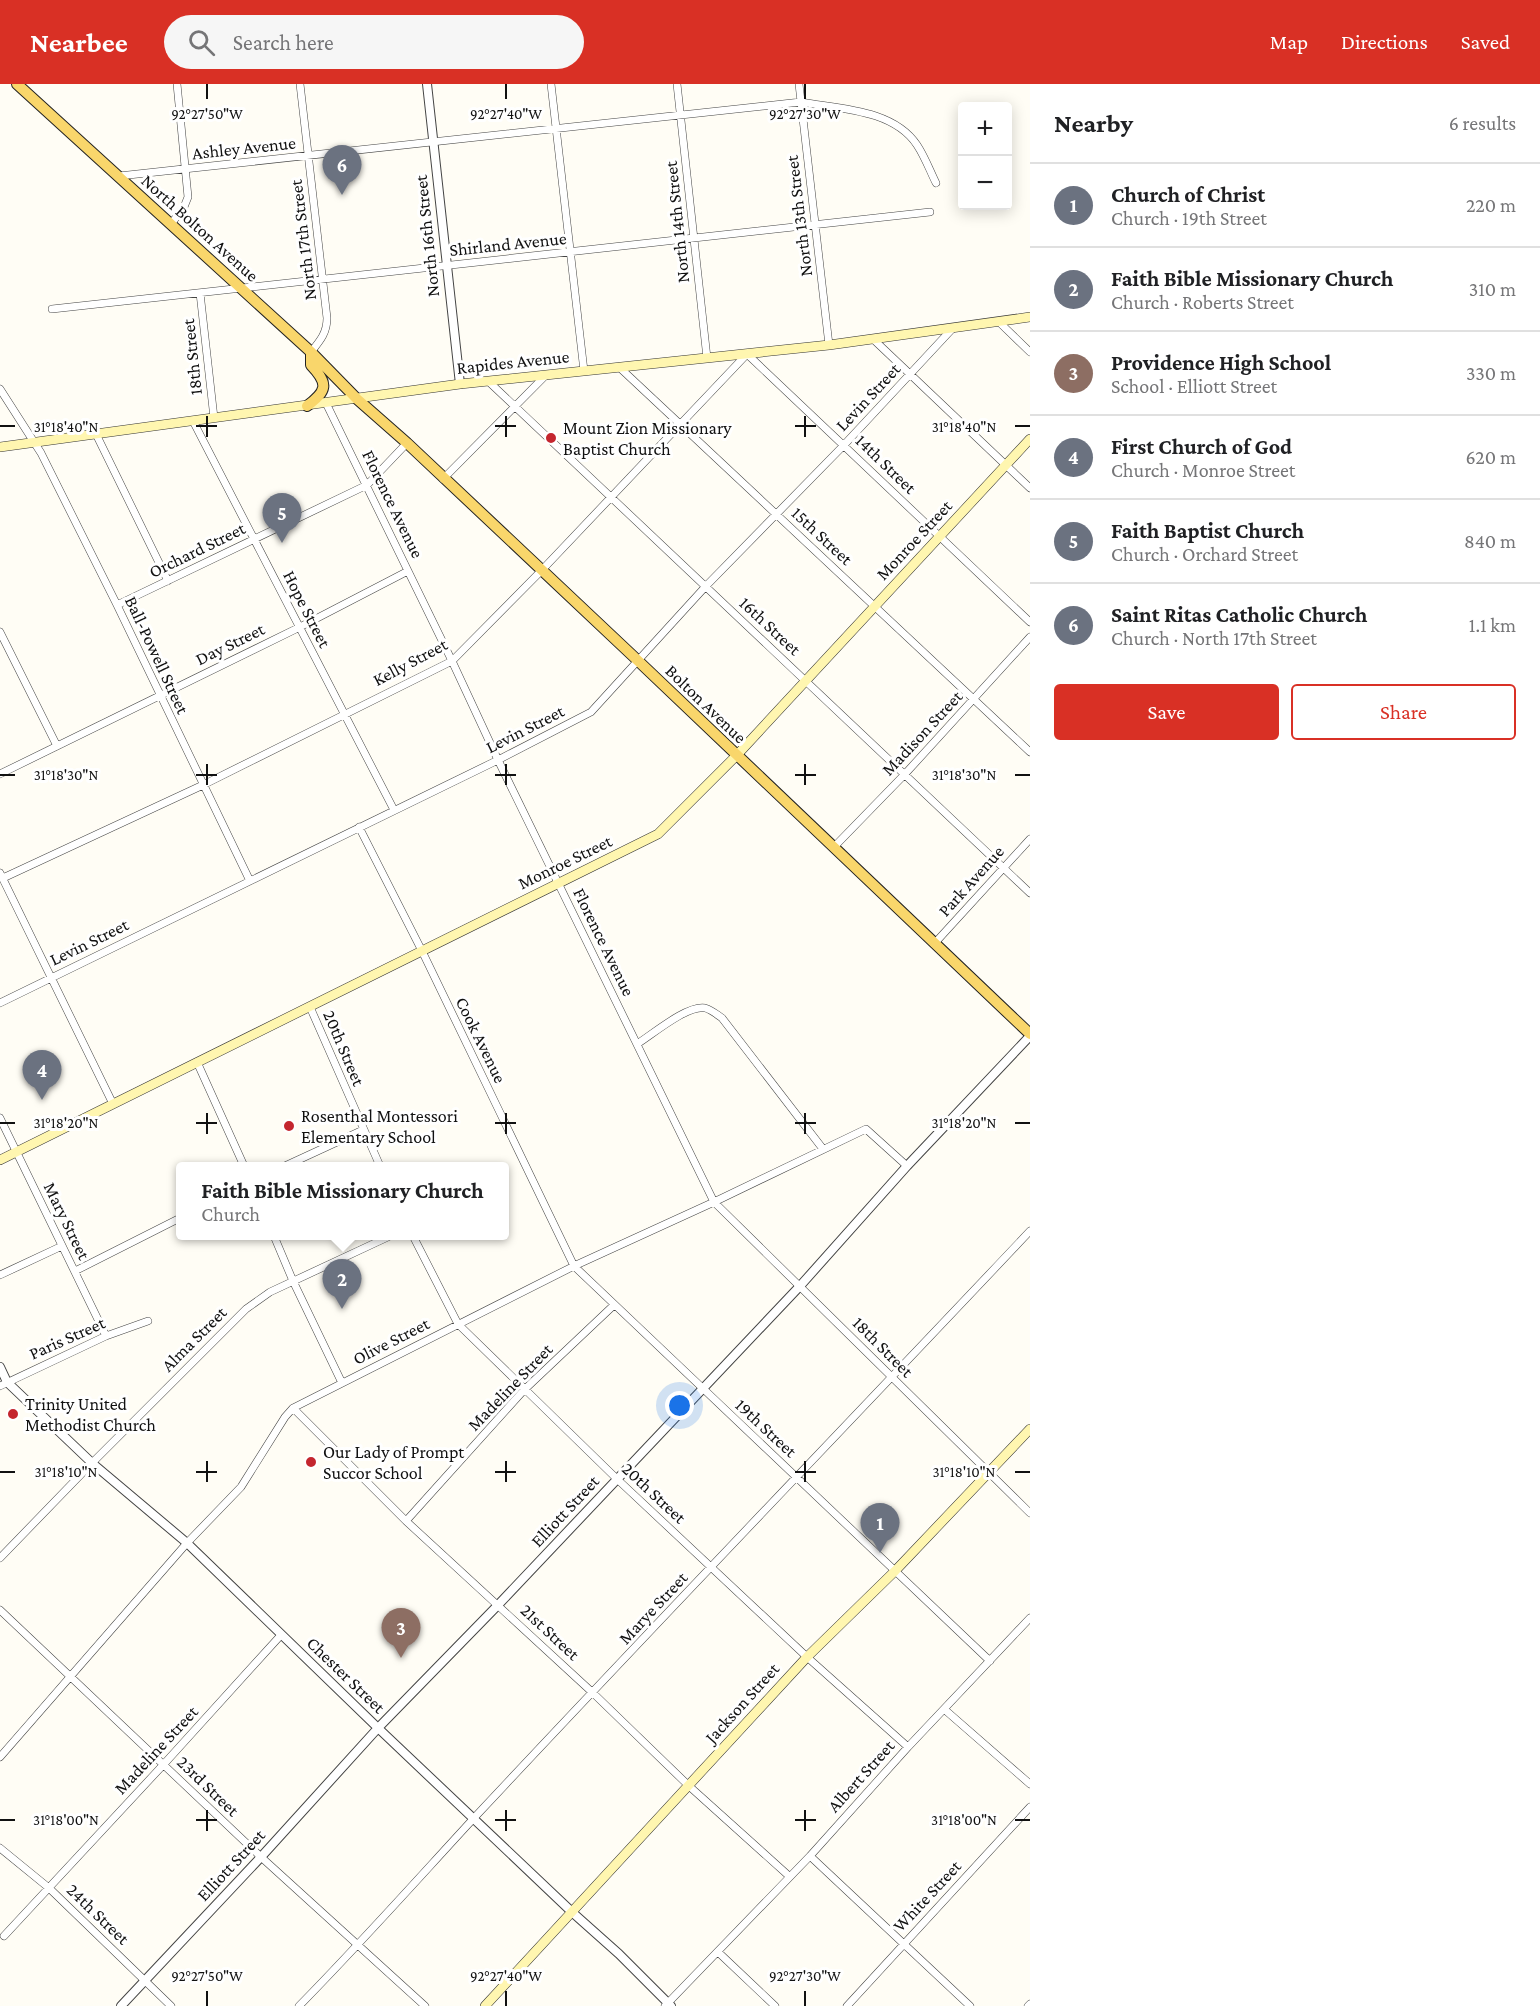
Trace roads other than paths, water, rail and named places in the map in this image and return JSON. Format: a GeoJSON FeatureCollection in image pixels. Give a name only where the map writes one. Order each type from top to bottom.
{"type":"FeatureCollection","features":[{"type":"Feature","properties":{"kind":"main road","name":"North Bolton Avenue"},"geometry":{"type":"LineString","coordinates":[[19,86],[312,352],[357,399]]}},
{"type":"Feature","properties":{"kind":"main road","name":"Rapides Avenue"},"geometry":{"type":"LineString","coordinates":[[0,447],[460,384],[829,345],[1030,317]]}},
{"type":"Feature","properties":{"kind":"main road"},"geometry":{"type":"LineString","coordinates":[[307,406],[320,396],[324,382],[311,365],[312,352]]}},
{"type":"Feature","properties":{"kind":"main road","name":"Bolton Avenue"},"geometry":{"type":"LineString","coordinates":[[357,399],[638,660],[1030,1035]]}},
{"type":"Feature","properties":{"kind":"main road","name":"Monroe Street"},"geometry":{"type":"LineString","coordinates":[[0,1160],[658,834],[736,756],[1030,439]]}},
{"type":"Feature","properties":{"kind":"main road","name":"Jackson Street"},"geometry":{"type":"LineString","coordinates":[[485,2006],[807,1657],[896,1571],[1030,1428]]}},
{"type":"Feature","properties":{"kind":"street"},"geometry":{"type":"LineString","coordinates":[[171,224],[187,202],[177,84]]}},
{"type":"Feature","properties":{"kind":"street","name":"North 17th Street"},"geometry":{"type":"LineString","coordinates":[[300,84],[327,328],[312,352]]}},
{"type":"Feature","properties":{"kind":"street","name":"North 16th Street"},"geometry":{"type":"LineString","coordinates":[[427,84],[460,384]]}},
{"type":"Feature","properties":{"kind":"street"},"geometry":{"type":"LineString","coordinates":[[551,84],[585,370]]}},
{"type":"Feature","properties":{"kind":"street","name":"North 14th Street"},"geometry":{"type":"LineString","coordinates":[[677,84],[707,358]]}},
{"type":"Feature","properties":{"kind":"street","name":"North 13th Street"},"geometry":{"type":"LineString","coordinates":[[799,84],[829,345]]}},
{"type":"Feature","properties":{"kind":"street","name":"Ashley Avenue"},"geometry":{"type":"LineString","coordinates":[[119,176],[801,102],[866,113],[894,123],[916,144],[936,183]]}},
{"type":"Feature","properties":{"kind":"street","name":"Shirland Avenue"},"geometry":{"type":"LineString","coordinates":[[52,309],[930,212]]}},
{"type":"Feature","properties":{"kind":"street","name":"18th Street"},"geometry":{"type":"LineString","coordinates":[[200,293],[214,418]]}},
{"type":"Feature","properties":{"kind":"street"},"geometry":{"type":"LineString","coordinates":[[999,322],[1030,352]]}},
{"type":"Feature","properties":{"kind":"street","name":"Levin Street"},"geometry":{"type":"LineString","coordinates":[[0,1003],[498,760],[591,712],[706,586],[844,445],[952,329]]}},
{"type":"Feature","properties":{"kind":"street"},"geometry":{"type":"LineString","coordinates":[[873,339],[1030,488]]}},
{"type":"Feature","properties":{"kind":"street","name":"Kelly Street"},"geometry":{"type":"LineString","coordinates":[[1,875],[202,784],[452,661],[542,570],[747,354]]}},
{"type":"Feature","properties":{"kind":"street","name":"14th Street"},"geometry":{"type":"LineString","coordinates":[[747,354],[1030,622]]}},
{"type":"Feature","properties":{"kind":"street","name":"15th Street"},"geometry":{"type":"LineString","coordinates":[[619,367],[1030,752]]}},
{"type":"Feature","properties":{"kind":"street"},"geometry":{"type":"LineString","coordinates":[[443,479],[546,375]]}},
{"type":"Feature","properties":{"kind":"street","name":"16th Street"},"geometry":{"type":"LineString","coordinates":[[488,381],[1030,893]]}},
{"type":"Feature","properties":{"kind":"street","name":"Ball-Powell Street"},"geometry":{"type":"LineString","coordinates":[[0,388],[35,442],[117,605],[250,881]]}},
{"type":"Feature","properties":{"kind":"street","name":"Florence Avenue"},"geometry":{"type":"LineString","coordinates":[[326,403],[714,1202]]}},
{"type":"Feature","properties":{"kind":"street","name":"Hope Street"},"geometry":{"type":"LineString","coordinates":[[193,421],[394,810]]}},
{"type":"Feature","properties":{"kind":"street"},"geometry":{"type":"LineString","coordinates":[[96,434],[168,581]]}},
{"type":"Feature","properties":{"kind":"street","name":"Orchard Street"},"geometry":{"type":"LineString","coordinates":[[117,605],[367,485],[407,443]]}},
{"type":"Feature","properties":{"kind":"street","name":"Day Street"},"geometry":{"type":"LineString","coordinates":[[0,774],[408,572]]}},
{"type":"Feature","properties":{"kind":"street"},"geometry":{"type":"LineString","coordinates":[[0,632],[57,746]]}},
{"type":"Feature","properties":{"kind":"street","name":"Madison Street"},"geometry":{"type":"LineString","coordinates":[[834,847],[905,774],[1030,637]]}},
{"type":"Feature","properties":{"kind":"street","name":"Cook Avenue"},"geometry":{"type":"LineString","coordinates":[[359,827],[422,951],[574,1266]]}},
{"type":"Feature","properties":{"kind":"street","name":"Park Avenue"},"geometry":{"type":"LineString","coordinates":[[934,944],[1030,838]]}},
{"type":"Feature","properties":{"kind":"street"},"geometry":{"type":"LineString","coordinates":[[1,875],[113,1104]]}},
{"type":"Feature","properties":{"kind":"street","name":"20th Street"},"geometry":{"type":"LineString","coordinates":[[310,1007],[378,1162]]}},
{"type":"Feature","properties":{"kind":"street"},"geometry":{"type":"LineString","coordinates":[[637,1044],[688,1011],[702,1008],[712,1011],[722,1018],[824,1149]]}},
{"type":"Feature","properties":{"kind":"street","name":"Elliott Street"},"geometry":{"type":"LineString","coordinates":[[121,2006],[378,1728],[498,1605],[800,1286],[907,1166],[1030,1035]]}},
{"type":"Feature","properties":{"kind":"street"},"geometry":{"type":"LineString","coordinates":[[197,1062],[242,1162]]}},
{"type":"Feature","properties":{"kind":"street","name":"Mary Street"},"geometry":{"type":"LineString","coordinates":[[0,1118],[106,1336]]}},
{"type":"Feature","properties":{"kind":"street","name":"Olive Street"},"geometry":{"type":"LineString","coordinates":[[0,1757],[187,1543],[241,1487],[292,1408],[574,1266],[866,1129],[907,1166]]}},
{"type":"Feature","properties":{"kind":"street"},"geometry":{"type":"LineString","coordinates":[[296,1162],[363,1130]]}},
{"type":"Feature","properties":{"kind":"street","name":"18th Street"},"geometry":{"type":"LineString","coordinates":[[714,1202],[1030,1513]]}},
{"type":"Feature","properties":{"kind":"street"},"geometry":{"type":"LineString","coordinates":[[75,1271],[176,1220]]}},
{"type":"Feature","properties":{"kind":"street","name":"Marye Street"},"geometry":{"type":"LineString","coordinates":[[300,2006],[359,1945],[474,1818],[1030,1232]]}},
{"type":"Feature","properties":{"kind":"street"},"geometry":{"type":"LineString","coordinates":[[276,1240],[342,1383]]}},
{"type":"Feature","properties":{"kind":"street","name":"Alma Street"},"geometry":{"type":"LineString","coordinates":[[0,1558],[246,1309],[270,1292],[381,1240]]}},
{"type":"Feature","properties":{"kind":"street","name":"20th Street"},"geometry":{"type":"LineString","coordinates":[[415,1240],[458,1324],[617,1479],[807,1657],[908,1747]]}},
{"type":"Feature","properties":{"kind":"street"},"geometry":{"type":"LineString","coordinates":[[0,1275],[62,1246]]}},
{"type":"Feature","properties":{"kind":"street","name":"19th Street"},"geometry":{"type":"LineString","coordinates":[[574,1266],[990,1661]]}},
{"type":"Feature","properties":{"kind":"street","name":"Madeline Street"},"geometry":{"type":"LineString","coordinates":[[406,1521],[524,1390],[614,1305]]}},
{"type":"Feature","properties":{"kind":"street","name":"Paris Street"},"geometry":{"type":"LineString","coordinates":[[4,1384],[106,1336],[148,1321]]}},
{"type":"Feature","properties":{"kind":"street","name":"Chester Street"},"geometry":{"type":"LineString","coordinates":[[0,1367],[4,1384],[92,1463],[187,1543],[378,1728],[619,1954],[668,2005]]}},
{"type":"Feature","properties":{"kind":"street","name":"21st Street"},"geometry":{"type":"LineString","coordinates":[[292,1408],[406,1521],[593,1693],[689,1786],[789,1876]]}},
{"type":"Feature","properties":{"kind":"street","name":"23rd Street"},"geometry":{"type":"LineString","coordinates":[[0,1610],[261,1857],[424,2006]]}},
{"type":"Feature","properties":{"kind":"street","name":"Albert Street"},"geometry":{"type":"LineString","coordinates":[[668,2005],[810,1856],[1030,1617]]}},
{"type":"Feature","properties":{"kind":"street","name":"Madeline Street"},"geometry":{"type":"LineString","coordinates":[[4,1936],[281,1635]]}},
{"type":"Feature","properties":{"kind":"street"},"geometry":{"type":"LineString","coordinates":[[945,1709],[1030,1784]]}},
{"type":"Feature","properties":{"kind":"street","name":"White Street"},"geometry":{"type":"LineString","coordinates":[[847,2006],[1030,1807]]}},
{"type":"Feature","properties":{"kind":"street","name":"24th Street"},"geometry":{"type":"LineString","coordinates":[[0,1848],[49,1888],[171,2006]]}},
{"type":"Feature","properties":{"kind":"street"},"geometry":{"type":"LineString","coordinates":[[810,1856],[970,2006]]}},
{"type":"Feature","properties":{"kind":"street"},"geometry":{"type":"LineString","coordinates":[[718,1952],[775,2006]]}},
{"type":"Feature","properties":{"kind":"place","name":"Saint Ritas Catholic Church"},"geometry":{"type":"Point","coordinates":[342,195]}},
{"type":"Feature","properties":{"kind":"place","name":"Mount Zion Missionary Baptist Church"},"geometry":{"type":"Point","coordinates":[551,438]}},
{"type":"Feature","properties":{"kind":"place","name":"Faith Baptist Church"},"geometry":{"type":"Point","coordinates":[282,543]}},
{"type":"Feature","properties":{"kind":"place","name":"First Church of God"},"geometry":{"type":"Point","coordinates":[42,1100]}},
{"type":"Feature","properties":{"kind":"place","name":"Rosenthal Montessori Elementary School"},"geometry":{"type":"Point","coordinates":[289,1126]}},
{"type":"Feature","properties":{"kind":"place","name":"Faith Bible Missionary Church"},"geometry":{"type":"Point","coordinates":[342,1309]}},
{"type":"Feature","properties":{"kind":"place","name":"Trinity United Methodist Church"},"geometry":{"type":"Point","coordinates":[13,1414]}},
{"type":"Feature","properties":{"kind":"place","name":"Our Lady of Prompt Succor School"},"geometry":{"type":"Point","coordinates":[311,1462]}},
{"type":"Feature","properties":{"kind":"place","name":"Church of Christ"},"geometry":{"type":"Point","coordinates":[880,1553]}},
{"type":"Feature","properties":{"kind":"place","name":"Providence High School"},"geometry":{"type":"Point","coordinates":[401,1658]}}]}
